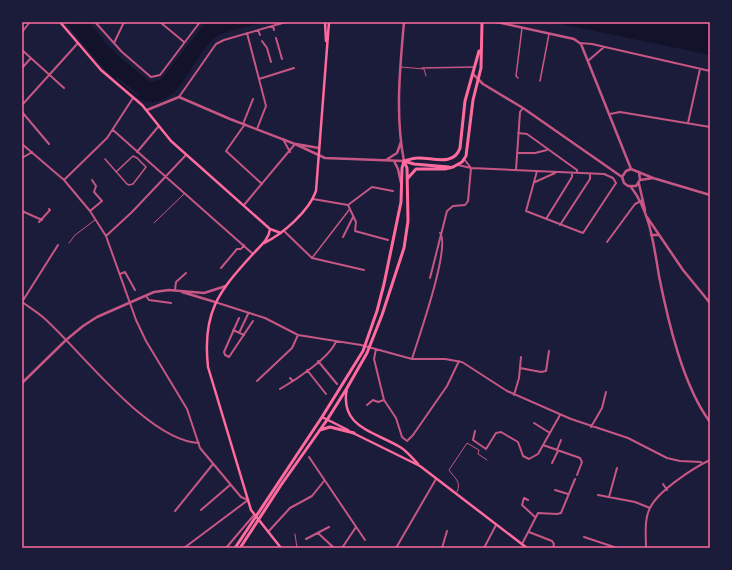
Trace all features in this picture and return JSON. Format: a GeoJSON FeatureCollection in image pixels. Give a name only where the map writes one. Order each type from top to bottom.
{"type":"FeatureCollection","features":[{"type":"Feature","properties":{"kind":"highway"},"geometry":{"type":"LineString","coordinates":[[408,179],[411,173],[416,169],[445,168],[458,165],[464,160],[467,152],[474,100],[481,65],[480,47],[482,22]]}},
{"type":"Feature","properties":{"kind":"highway"},"geometry":{"type":"LineString","coordinates":[[404,161],[415,158],[448,159],[454,158],[459,152],[464,105],[480,47]]}},
{"type":"Feature","properties":{"kind":"highway"},"geometry":{"type":"LineString","coordinates":[[404,161],[414,164],[449,167]]}},
{"type":"Feature","properties":{"kind":"highway"},"geometry":{"type":"LineString","coordinates":[[240,548],[318,431],[327,420],[347,388],[372,341],[396,274],[408,221],[408,179],[404,161]]}},
{"type":"Feature","properties":{"kind":"highway"},"geometry":{"type":"LineString","coordinates":[[235,548],[322,417],[363,351],[377,311],[384,284],[402,194],[404,161]]}},
{"type":"Feature","properties":{"kind":"highway"},"geometry":{"type":"LineString","coordinates":[[318,431],[330,427],[354,434]]}},
{"type":"Feature","properties":{"kind":"main road"},"geometry":{"type":"LineString","coordinates":[[60,22],[101,70],[147,110],[158,127],[186,155],[270,229],[282,232]]}},
{"type":"Feature","properties":{"kind":"main road"},"geometry":{"type":"LineString","coordinates":[[281,548],[254,515],[248,500],[208,366],[207,332],[215,302],[226,286],[264,243],[282,232],[313,199],[316,191],[324,95],[326,44],[325,22]]}},
{"type":"Feature","properties":{"kind":"main road"},"geometry":{"type":"LineString","coordinates":[[326,44],[329,22]]}},
{"type":"Feature","properties":{"kind":"main road"},"geometry":{"type":"LineString","coordinates":[[264,243],[270,229]]}},
{"type":"Feature","properties":{"kind":"main road"},"geometry":{"type":"LineString","coordinates":[[347,388],[347,409],[354,422],[401,447],[420,466],[436,479],[527,548]]}},
{"type":"Feature","properties":{"kind":"main road"},"geometry":{"type":"LineString","coordinates":[[322,417],[420,466]]}},
{"type":"Feature","properties":{"kind":"street"},"geometry":{"type":"LineString","coordinates":[[22,32],[30,22]]}},
{"type":"Feature","properties":{"kind":"street"},"geometry":{"type":"LineString","coordinates":[[95,22],[114,44],[149,77],[160,75],[200,22]]}},
{"type":"Feature","properties":{"kind":"street"},"geometry":{"type":"LineString","coordinates":[[114,44],[124,22]]}},
{"type":"Feature","properties":{"kind":"street"},"geometry":{"type":"LineString","coordinates":[[160,22],[184,42]]}},
{"type":"Feature","properties":{"kind":"street"},"geometry":{"type":"LineString","coordinates":[[147,110],[179,97],[216,44],[286,22]]}},
{"type":"Feature","properties":{"kind":"street"},"geometry":{"type":"LineString","coordinates":[[179,97],[282,138],[325,158],[404,161],[401,141],[401,67],[404,22]]}},
{"type":"Feature","properties":{"kind":"street"},"geometry":{"type":"LineString","coordinates":[[497,22],[574,39],[580,43],[710,71]]}},
{"type":"Feature","properties":{"kind":"street"},"geometry":{"type":"LineString","coordinates":[[273,26],[274,30]]}},
{"type":"Feature","properties":{"kind":"street"},"geometry":{"type":"LineString","coordinates":[[518,78],[516,76],[522,28]]}},
{"type":"Feature","properties":{"kind":"street"},"geometry":{"type":"LineString","coordinates":[[258,30],[260,35]]}},
{"type":"Feature","properties":{"kind":"street"},"geometry":{"type":"LineString","coordinates":[[247,33],[266,106],[258,129]]}},
{"type":"Feature","properties":{"kind":"street"},"geometry":{"type":"LineString","coordinates":[[540,80],[550,34]]}},
{"type":"Feature","properties":{"kind":"street"},"geometry":{"type":"LineString","coordinates":[[276,38],[282,59]]}},
{"type":"Feature","properties":{"kind":"street"},"geometry":{"type":"LineString","coordinates":[[262,41],[267,48],[271,62]]}},
{"type":"Feature","properties":{"kind":"street"},"geometry":{"type":"LineString","coordinates":[[22,105],[49,73],[78,43]]}},
{"type":"Feature","properties":{"kind":"street"},"geometry":{"type":"LineString","coordinates":[[580,43],[589,60],[631,169]]}},
{"type":"Feature","properties":{"kind":"street"},"geometry":{"type":"LineString","coordinates":[[589,60],[604,47]]}},
{"type":"Feature","properties":{"kind":"street"},"geometry":{"type":"LineString","coordinates":[[22,50],[64,88]]}},
{"type":"Feature","properties":{"kind":"street"},"geometry":{"type":"LineString","coordinates":[[22,68],[31,58]]}},
{"type":"Feature","properties":{"kind":"street"},"geometry":{"type":"LineString","coordinates":[[422,68],[474,67]]}},
{"type":"Feature","properties":{"kind":"street"},"geometry":{"type":"LineString","coordinates":[[259,79],[294,68]]}},
{"type":"Feature","properties":{"kind":"street"},"geometry":{"type":"LineString","coordinates":[[688,123],[700,69]]}},
{"type":"Feature","properties":{"kind":"street"},"geometry":{"type":"LineString","coordinates":[[473,74],[483,84],[523,108],[622,176],[624,183],[630,187],[645,212]]}},
{"type":"Feature","properties":{"kind":"street"},"geometry":{"type":"LineString","coordinates":[[64,180],[96,150],[113,130],[133,98]]}},
{"type":"Feature","properties":{"kind":"street"},"geometry":{"type":"LineString","coordinates":[[253,99],[244,124],[226,151],[262,184]]}},
{"type":"Feature","properties":{"kind":"street"},"geometry":{"type":"LineString","coordinates":[[516,170],[520,112],[523,108]]}},
{"type":"Feature","properties":{"kind":"street"},"geometry":{"type":"LineString","coordinates":[[22,112],[49,144]]}},
{"type":"Feature","properties":{"kind":"street"},"geometry":{"type":"LineString","coordinates":[[610,114],[620,112],[710,127]]}},
{"type":"Feature","properties":{"kind":"street"},"geometry":{"type":"LineString","coordinates":[[137,152],[158,127]]}},
{"type":"Feature","properties":{"kind":"street"},"geometry":{"type":"LineString","coordinates":[[113,130],[253,254]]}},
{"type":"Feature","properties":{"kind":"street"},"geometry":{"type":"LineString","coordinates":[[518,133],[527,134],[547,150],[577,170],[577,173]]}},
{"type":"Feature","properties":{"kind":"street"},"geometry":{"type":"LineString","coordinates":[[282,138],[290,152]]}},
{"type":"Feature","properties":{"kind":"street"},"geometry":{"type":"LineString","coordinates":[[384,161],[396,153],[401,141]]}},
{"type":"Feature","properties":{"kind":"street"},"geometry":{"type":"LineString","coordinates":[[22,144],[64,180],[96,220],[106,236],[129,302],[146,341],[188,412],[203,452],[240,497],[248,500]]}},
{"type":"Feature","properties":{"kind":"street"},"geometry":{"type":"LineString","coordinates":[[295,144],[319,148]]}},
{"type":"Feature","properties":{"kind":"street"},"geometry":{"type":"LineString","coordinates":[[244,205],[290,152],[295,144]]}},
{"type":"Feature","properties":{"kind":"street"},"geometry":{"type":"LineString","coordinates":[[517,153],[547,150]]}},
{"type":"Feature","properties":{"kind":"street"},"geometry":{"type":"LineString","coordinates":[[22,158],[32,152]]}},
{"type":"Feature","properties":{"kind":"street"},"geometry":{"type":"LineString","coordinates":[[106,236],[186,155]]}},
{"type":"Feature","properties":{"kind":"street"},"geometry":{"type":"LineString","coordinates":[[105,159],[116,172],[127,184],[131,185],[146,167],[133,156],[116,172]]}},
{"type":"Feature","properties":{"kind":"street"},"geometry":{"type":"LineString","coordinates":[[430,278],[440,233],[448,209],[467,203],[471,168],[464,160]]}},
{"type":"Feature","properties":{"kind":"street"},"geometry":{"type":"LineString","coordinates":[[394,161],[398,169],[402,186]]}},
{"type":"Feature","properties":{"kind":"street"},"geometry":{"type":"LineString","coordinates":[[458,165],[471,168],[604,174],[613,178],[622,176],[626,171],[631,169],[653,178],[710,195]]}},
{"type":"Feature","properties":{"kind":"street"},"geometry":{"type":"LineString","coordinates":[[538,171],[526,212],[584,233],[616,183],[613,178]]}},
{"type":"Feature","properties":{"kind":"street"},"geometry":{"type":"LineString","coordinates":[[534,182],[556,172]]}},
{"type":"Feature","properties":{"kind":"street"},"geometry":{"type":"LineString","coordinates":[[630,187],[638,184],[640,180],[639,172]]}},
{"type":"Feature","properties":{"kind":"street"},"geometry":{"type":"LineString","coordinates":[[546,219],[572,177],[572,173]]}},
{"type":"Feature","properties":{"kind":"street"},"geometry":{"type":"LineString","coordinates":[[560,225],[590,178],[590,174]]}},
{"type":"Feature","properties":{"kind":"street"},"geometry":{"type":"LineString","coordinates":[[640,180],[653,178]]}},
{"type":"Feature","properties":{"kind":"street"},"geometry":{"type":"LineString","coordinates":[[90,211],[102,201],[94,192],[96,186],[92,180]]}},
{"type":"Feature","properties":{"kind":"street"},"geometry":{"type":"LineString","coordinates":[[638,184],[643,200],[666,306],[682,360],[694,397],[710,422]]}},
{"type":"Feature","properties":{"kind":"street"},"geometry":{"type":"LineString","coordinates":[[313,199],[348,205],[372,187],[393,191]]}},
{"type":"Feature","properties":{"kind":"street"},"geometry":{"type":"LineString","coordinates":[[607,242],[635,204],[643,200]]}},
{"type":"Feature","properties":{"kind":"street"},"geometry":{"type":"LineString","coordinates":[[348,205],[349,210],[356,222],[355,230],[357,232],[388,240]]}},
{"type":"Feature","properties":{"kind":"street"},"geometry":{"type":"LineString","coordinates":[[22,212],[40,221],[50,210],[49,209]]}},
{"type":"Feature","properties":{"kind":"street"},"geometry":{"type":"LineString","coordinates":[[312,258],[349,210]]}},
{"type":"Feature","properties":{"kind":"street"},"geometry":{"type":"LineString","coordinates":[[646,216],[697,288],[710,303]]}},
{"type":"Feature","properties":{"kind":"street"},"geometry":{"type":"LineString","coordinates":[[343,237],[353,217]]}},
{"type":"Feature","properties":{"kind":"street"},"geometry":{"type":"LineString","coordinates":[[282,232],[312,258],[364,270]]}},
{"type":"Feature","properties":{"kind":"street"},"geometry":{"type":"LineString","coordinates":[[412,359],[439,271],[442,242],[442,236],[440,233]]}},
{"type":"Feature","properties":{"kind":"street"},"geometry":{"type":"LineString","coordinates":[[651,235],[659,235]]}},
{"type":"Feature","properties":{"kind":"street"},"geometry":{"type":"LineString","coordinates":[[58,245],[22,302],[42,316],[109,385],[157,427],[185,440],[199,443]]}},
{"type":"Feature","properties":{"kind":"street"},"geometry":{"type":"LineString","coordinates":[[222,268],[237,249],[241,249],[244,245]]}},
{"type":"Feature","properties":{"kind":"street"},"geometry":{"type":"LineString","coordinates":[[120,274],[125,272],[135,290]]}},
{"type":"Feature","properties":{"kind":"street"},"geometry":{"type":"LineString","coordinates":[[175,290],[176,282],[186,273]]}},
{"type":"Feature","properties":{"kind":"street"},"geometry":{"type":"LineString","coordinates":[[179,291],[208,292],[226,286]]}},
{"type":"Feature","properties":{"kind":"street"},"geometry":{"type":"LineString","coordinates":[[22,383],[66,340],[88,323],[146,295],[165,290],[175,290],[248,314],[265,318],[298,335],[361,346],[412,359],[439,358],[459,361],[514,395],[560,415],[591,428],[631,440],[667,458],[701,462],[702,464]]}},
{"type":"Feature","properties":{"kind":"street"},"geometry":{"type":"LineString","coordinates":[[146,295],[149,300],[171,303]]}},
{"type":"Feature","properties":{"kind":"street"},"geometry":{"type":"LineString","coordinates":[[239,332],[248,314]]}},
{"type":"Feature","properties":{"kind":"street"},"geometry":{"type":"LineString","coordinates":[[239,318],[224,352],[225,355],[229,357],[253,321]]}},
{"type":"Feature","properties":{"kind":"street"},"geometry":{"type":"LineString","coordinates":[[233,330],[244,335]]}},
{"type":"Feature","properties":{"kind":"street"},"geometry":{"type":"LineString","coordinates":[[257,381],[292,348],[298,335]]}},
{"type":"Feature","properties":{"kind":"street"},"geometry":{"type":"LineString","coordinates":[[280,389],[293,381],[318,361],[333,348],[336,341]]}},
{"type":"Feature","properties":{"kind":"street"},"geometry":{"type":"LineString","coordinates":[[375,349],[374,359],[384,400],[396,418],[402,437],[407,440],[413,435],[443,391],[459,361]]}},
{"type":"Feature","properties":{"kind":"street"},"geometry":{"type":"LineString","coordinates":[[520,368],[541,372],[546,371],[549,351]]}},
{"type":"Feature","properties":{"kind":"street"},"geometry":{"type":"LineString","coordinates":[[514,395],[521,356]]}},
{"type":"Feature","properties":{"kind":"street"},"geometry":{"type":"LineString","coordinates":[[318,361],[337,384]]}},
{"type":"Feature","properties":{"kind":"street"},"geometry":{"type":"LineString","coordinates":[[307,370],[326,394]]}},
{"type":"Feature","properties":{"kind":"street"},"geometry":{"type":"LineString","coordinates":[[290,378],[293,381]]}},
{"type":"Feature","properties":{"kind":"street"},"geometry":{"type":"LineString","coordinates":[[591,428],[602,408],[606,392]]}},
{"type":"Feature","properties":{"kind":"street"},"geometry":{"type":"LineString","coordinates":[[367,405],[373,400],[378,402],[384,400]]}},
{"type":"Feature","properties":{"kind":"street"},"geometry":{"type":"LineString","coordinates":[[475,432],[473,440],[487,449],[496,433],[499,432],[518,442],[524,457],[529,459],[538,454],[560,415]]}},
{"type":"Feature","properties":{"kind":"street"},"geometry":{"type":"LineString","coordinates":[[534,423],[550,433]]}},
{"type":"Feature","properties":{"kind":"street"},"geometry":{"type":"LineString","coordinates":[[552,463],[561,440]]}},
{"type":"Feature","properties":{"kind":"street"},"geometry":{"type":"LineString","coordinates":[[543,445],[581,459],[577,475]]}},
{"type":"Feature","properties":{"kind":"street"},"geometry":{"type":"LineString","coordinates":[[309,457],[365,540]]}},
{"type":"Feature","properties":{"kind":"street"},"geometry":{"type":"LineString","coordinates":[[646,548],[647,521],[650,508],[667,490],[696,468],[710,460]]}},
{"type":"Feature","properties":{"kind":"street"},"geometry":{"type":"LineString","coordinates":[[694,462],[696,468]]}},
{"type":"Feature","properties":{"kind":"street"},"geometry":{"type":"LineString","coordinates":[[175,511],[213,464]]}},
{"type":"Feature","properties":{"kind":"street"},"geometry":{"type":"LineString","coordinates":[[608,497],[617,468]]}},
{"type":"Feature","properties":{"kind":"street"},"geometry":{"type":"LineString","coordinates":[[396,548],[436,479]]}},
{"type":"Feature","properties":{"kind":"street"},"geometry":{"type":"LineString","coordinates":[[522,544],[535,517],[540,512],[561,513],[575,479]]}},
{"type":"Feature","properties":{"kind":"street"},"geometry":{"type":"LineString","coordinates":[[268,532],[290,508],[312,496],[324,481]]}},
{"type":"Feature","properties":{"kind":"street"},"geometry":{"type":"LineString","coordinates":[[663,484],[667,490]]}},
{"type":"Feature","properties":{"kind":"street"},"geometry":{"type":"LineString","coordinates":[[201,510],[230,485]]}},
{"type":"Feature","properties":{"kind":"street"},"geometry":{"type":"LineString","coordinates":[[555,490],[568,494]]}},
{"type":"Feature","properties":{"kind":"street"},"geometry":{"type":"LineString","coordinates":[[598,495],[641,504],[650,508]]}},
{"type":"Feature","properties":{"kind":"street"},"geometry":{"type":"LineString","coordinates":[[528,500],[524,498],[522,505],[535,517]]}},
{"type":"Feature","properties":{"kind":"street"},"geometry":{"type":"LineString","coordinates":[[184,548],[248,500]]}},
{"type":"Feature","properties":{"kind":"street"},"geometry":{"type":"LineString","coordinates":[[226,548],[254,515]]}},
{"type":"Feature","properties":{"kind":"street"},"geometry":{"type":"LineString","coordinates":[[484,548],[496,525]]}},
{"type":"Feature","properties":{"kind":"street"},"geometry":{"type":"LineString","coordinates":[[306,539],[329,527]]}},
{"type":"Feature","properties":{"kind":"street"},"geometry":{"type":"LineString","coordinates":[[342,548],[356,527]]}},
{"type":"Feature","properties":{"kind":"street"},"geometry":{"type":"LineString","coordinates":[[442,548],[447,531]]}},
{"type":"Feature","properties":{"kind":"street"},"geometry":{"type":"LineString","coordinates":[[529,532],[552,541],[554,544],[553,548]]}},
{"type":"Feature","properties":{"kind":"street"},"geometry":{"type":"LineString","coordinates":[[318,533],[334,548]]}},
{"type":"Feature","properties":{"kind":"street"},"geometry":{"type":"LineString","coordinates":[[584,537],[617,548]]}},
{"type":"Feature","properties":{"kind":"lane"},"geometry":{"type":"LineString","coordinates":[[401,67],[422,68],[426,71],[426,76]]}},
{"type":"Feature","properties":{"kind":"lane"},"geometry":{"type":"LineString","coordinates":[[154,223],[184,193]]}},
{"type":"Feature","properties":{"kind":"lane"},"geometry":{"type":"LineString","coordinates":[[69,243],[75,235],[96,220]]}},
{"type":"Feature","properties":{"kind":"lane"},"geometry":{"type":"LineString","coordinates":[[455,494],[459,487],[458,482],[449,470],[467,443],[478,450],[478,454],[487,460]]}},
{"type":"Feature","properties":{"kind":"lane"},"geometry":{"type":"LineString","coordinates":[[295,534],[297,548]]}},
{"type":"Feature","properties":{"kind":"shaded area"},"geometry":{"type":"Polygon","coordinates":[[[65,22],[89,23],[111,49],[115,51],[115,53],[150,82],[160,80],[164,76],[206,22],[264,22],[231,30],[218,35],[209,43],[174,92],[162,100],[149,102],[134,95],[113,77],[65,22]]]}},
{"type":"Feature","properties":{"kind":"shaded area"},"geometry":{"type":"Polygon","coordinates":[[[552,22],[710,22],[710,55],[552,22]]]}},
{"type":"Feature","properties":{"kind":"pier"},"geometry":{"type":"Polygon","coordinates":[[[117,77],[140,95],[138,97],[116,79],[117,77]]]}}]}
